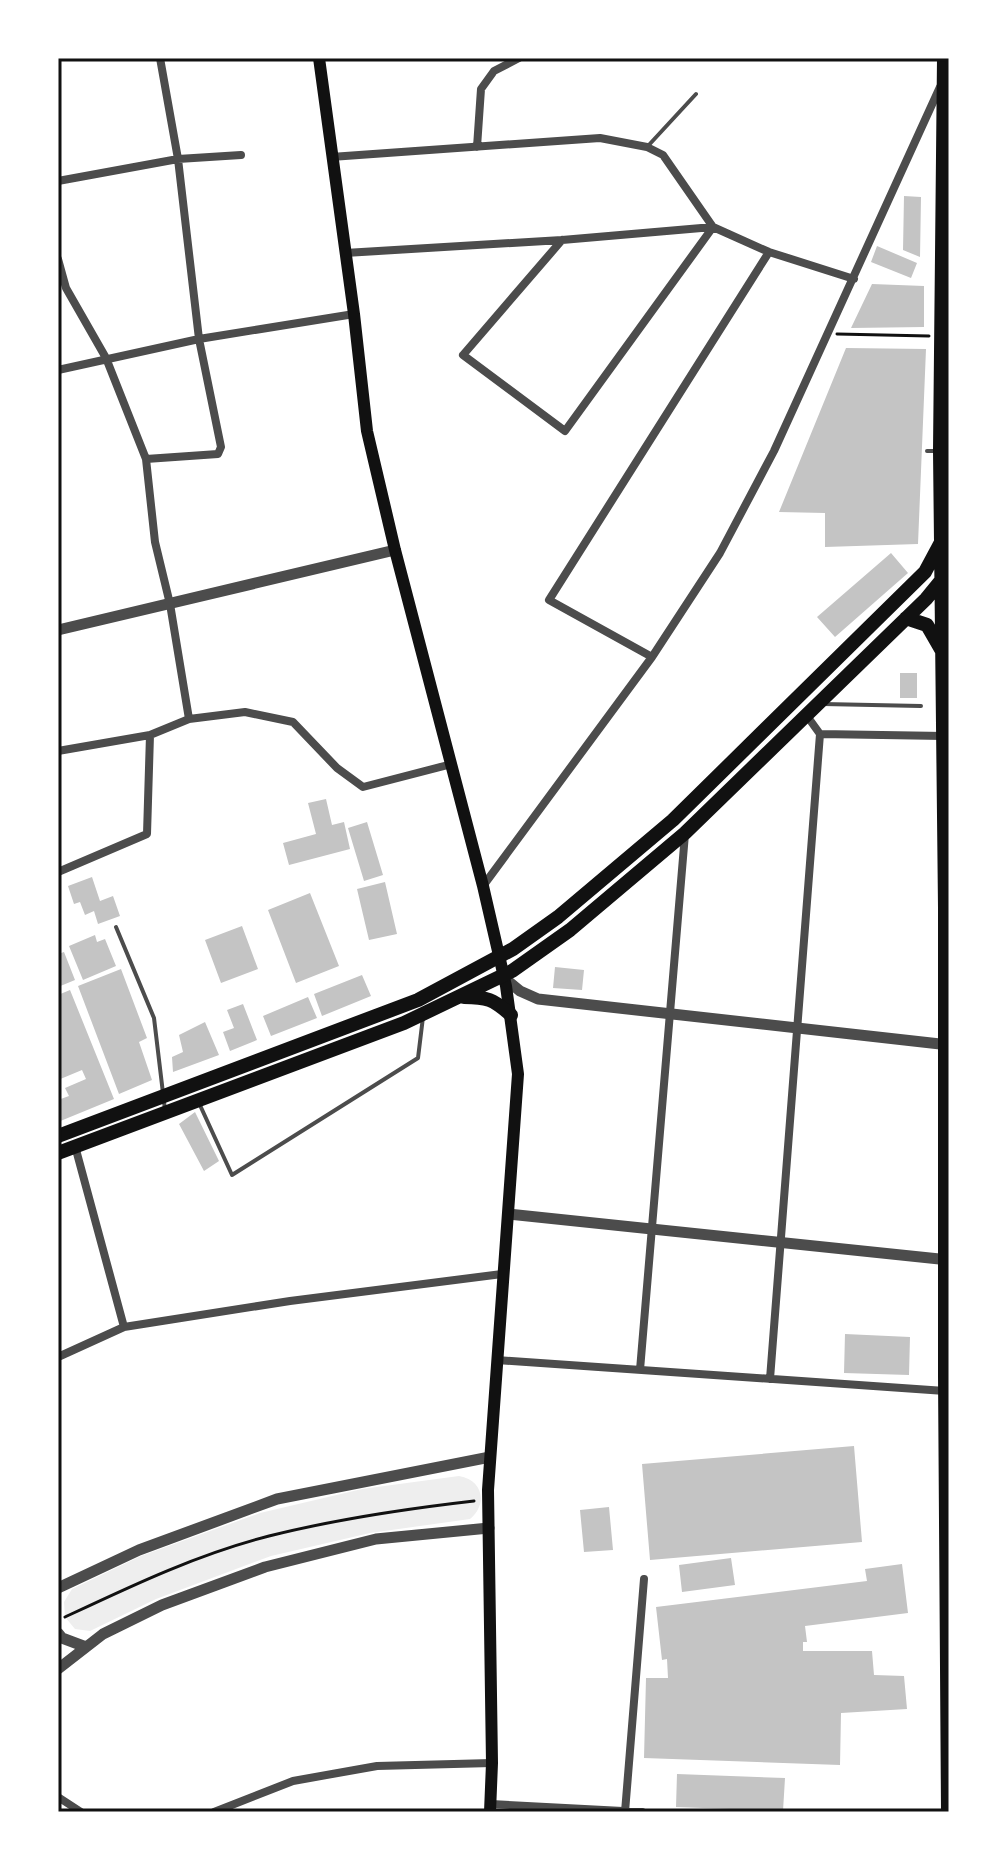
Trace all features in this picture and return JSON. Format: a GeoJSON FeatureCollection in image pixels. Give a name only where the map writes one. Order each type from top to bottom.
{"type":"FeatureCollection","features":[{"type":"Feature","properties":{"kind":"main road"},"geometry":{"type":"LineString","coordinates":[[319,58],[367,431],[483,886],[511,1015],[518,1074],[490,1457],[490,1808]]}},
{"type":"Feature","properties":{"kind":"main road"},"geometry":{"type":"LineString","coordinates":[[944,58],[941,337],[934,451],[946,573],[943,655],[946,697],[948,1812]]}},
{"type":"Feature","properties":{"kind":"main road"},"geometry":{"type":"LineString","coordinates":[[58,1153],[418,1000],[499,959],[558,917],[673,820],[925,572],[934,560],[949,518]]}},
{"type":"Feature","properties":{"kind":"main road"},"geometry":{"type":"LineString","coordinates":[[58,1136],[165,1105],[198,1100],[318,1057],[424,1015],[502,976],[570,930],[685,833],[906,618],[946,573]]}},
{"type":"Feature","properties":{"kind":"main road"},"geometry":{"type":"LineString","coordinates":[[906,618],[927,625],[937,638],[943,655]]}},
{"type":"Feature","properties":{"kind":"main road"},"geometry":{"type":"LineString","coordinates":[[459,997],[486,997],[511,1015]]}},
{"type":"Feature","properties":{"kind":"street"},"geometry":{"type":"LineString","coordinates":[[146,459],[218,454],[221,447],[199,339],[178,159],[160,58]]}},
{"type":"Feature","properties":{"kind":"street"},"geometry":{"type":"LineString","coordinates":[[477,147],[481,89],[494,71],[519,58]]}},
{"type":"Feature","properties":{"kind":"street"},"geometry":{"type":"LineString","coordinates":[[483,886],[652,657],[720,553],[754,489],[854,279],[944,79]]}},
{"type":"Feature","properties":{"kind":"street"},"geometry":{"type":"LineString","coordinates":[[331,157],[600,138],[647,147],[663,155],[713,227]]}},
{"type":"Feature","properties":{"kind":"street"},"geometry":{"type":"LineString","coordinates":[[58,181],[178,159],[241,155]]}},
{"type":"Feature","properties":{"kind":"street"},"geometry":{"type":"LineString","coordinates":[[345,253],[713,227],[769,252],[854,279]]}},
{"type":"Feature","properties":{"kind":"street"},"geometry":{"type":"LineString","coordinates":[[562,240],[463,355],[565,431],[713,227]]}},
{"type":"Feature","properties":{"kind":"street"},"geometry":{"type":"LineString","coordinates":[[652,657],[549,600],[769,252]]}},
{"type":"Feature","properties":{"kind":"street"},"geometry":{"type":"LineString","coordinates":[[58,259],[62,289],[106,358],[146,459],[155,542],[170,604],[189,719]]}},
{"type":"Feature","properties":{"kind":"street"},"geometry":{"type":"LineString","coordinates":[[58,370],[199,339],[354,314]]}},
{"type":"Feature","properties":{"kind":"street"},"geometry":{"type":"LineString","coordinates":[[58,630],[395,550]]}},
{"type":"Feature","properties":{"kind":"street"},"geometry":{"type":"LineString","coordinates":[[58,751],[150,735],[189,719],[245,712],[293,722],[337,768],[363,787],[452,764]]}},
{"type":"Feature","properties":{"kind":"street"},"geometry":{"type":"LineString","coordinates":[[770,1379],[820,734],[807,716]]}},
{"type":"Feature","properties":{"kind":"street"},"geometry":{"type":"LineString","coordinates":[[820,734],[944,736]]}},
{"type":"Feature","properties":{"kind":"street"},"geometry":{"type":"LineString","coordinates":[[58,872],[147,834],[150,735]]}},
{"type":"Feature","properties":{"kind":"street"},"geometry":{"type":"LineString","coordinates":[[640,1370],[685,833]]}},
{"type":"Feature","properties":{"kind":"street"},"geometry":{"type":"LineString","coordinates":[[502,976],[520,991],[538,999],[947,1044]]}},
{"type":"Feature","properties":{"kind":"street"},"geometry":{"type":"LineString","coordinates":[[75,1146],[124,1327]]}},
{"type":"Feature","properties":{"kind":"street"},"geometry":{"type":"LineString","coordinates":[[508,1214],[947,1259]]}},
{"type":"Feature","properties":{"kind":"street"},"geometry":{"type":"LineString","coordinates":[[58,1357],[124,1327],[290,1301],[502,1274]]}},
{"type":"Feature","properties":{"kind":"street"},"geometry":{"type":"LineString","coordinates":[[497,1360],[945,1391]]}},
{"type":"Feature","properties":{"kind":"street"},"geometry":{"type":"LineString","coordinates":[[60,1588],[139,1550],[277,1499],[490,1457]]}},
{"type":"Feature","properties":{"kind":"street"},"geometry":{"type":"LineString","coordinates":[[58,1669],[103,1634],[162,1605],[265,1567],[376,1539],[489,1528]]}},
{"type":"Feature","properties":{"kind":"street"},"geometry":{"type":"LineString","coordinates":[[625,1812],[644,1579]]}},
{"type":"Feature","properties":{"kind":"street"},"geometry":{"type":"LineString","coordinates":[[58,1633],[62,1638],[86,1647]]}},
{"type":"Feature","properties":{"kind":"street"},"geometry":{"type":"LineString","coordinates":[[214,1812],[293,1781],[377,1766],[492,1763]]}},
{"type":"Feature","properties":{"kind":"street"},"geometry":{"type":"LineString","coordinates":[[58,1797],[81,1812]]}},
{"type":"Feature","properties":{"kind":"street"},"geometry":{"type":"LineString","coordinates":[[490,1808],[642,1812]]}},
{"type":"Feature","properties":{"kind":"lane"},"geometry":{"type":"LineString","coordinates":[[647,147],[696,94]]}},
{"type":"Feature","properties":{"kind":"lane"},"geometry":{"type":"LineString","coordinates":[[818,704],[921,706]]}},
{"type":"Feature","properties":{"kind":"lane"},"geometry":{"type":"LineString","coordinates":[[116,927],[154,1018],[165,1105]]}},
{"type":"Feature","properties":{"kind":"lane"},"geometry":{"type":"LineString","coordinates":[[198,1100],[232,1175],[418,1058],[424,1015],[418,1000]]}},
{"type":"Feature","properties":{"kind":"path"},"geometry":{"type":"LineString","coordinates":[[845,335],[941,337]]}},
{"type":"Feature","properties":{"kind":"path"},"geometry":{"type":"LineString","coordinates":[[65,1617],[159,1573],[266,1536],[385,1511],[481,1500]]}},
{"type":"Feature","properties":{"kind":"shaded area"},"geometry":{"type":"Polygon","coordinates":[[[459,1476],[473,1482],[480,1493],[479,1507],[470,1519],[370,1533],[271,1556],[156,1599],[90,1631],[75,1629],[65,1617],[64,1602],[72,1589],[141,1556],[260,1513],[362,1489],[459,1476]]]}},
{"type":"Feature","properties":{"kind":"building"},"geometry":{"type":"Polygon","coordinates":[[[904,196],[921,197],[920,257],[903,250],[904,196]]]}},
{"type":"Feature","properties":{"kind":"building"},"geometry":{"type":"Polygon","coordinates":[[[877,246],[917,263],[911,278],[871,262],[877,246]]]}},
{"type":"Feature","properties":{"kind":"building"},"geometry":{"type":"Polygon","coordinates":[[[872,284],[924,286],[924,327],[851,328],[872,284]]]}},
{"type":"Feature","properties":{"kind":"building"},"geometry":{"type":"Polygon","coordinates":[[[846,348],[926,349],[918,544],[825,547],[825,513],[779,512],[846,348]]]}},
{"type":"Feature","properties":{"kind":"building"},"geometry":{"type":"Polygon","coordinates":[[[891,553],[908,573],[835,637],[817,617],[891,553]]]}},
{"type":"Feature","properties":{"kind":"building"},"geometry":{"type":"Polygon","coordinates":[[[900,673],[917,673],[917,698],[900,698],[900,673]]]}},
{"type":"Feature","properties":{"kind":"building"},"geometry":{"type":"Polygon","coordinates":[[[326,799],[332,825],[344,822],[350,849],[289,865],[283,843],[316,834],[308,803],[326,799]]]}},
{"type":"Feature","properties":{"kind":"building"},"geometry":{"type":"Polygon","coordinates":[[[367,822],[383,875],[364,881],[348,828],[367,822]]]}},
{"type":"Feature","properties":{"kind":"building"},"geometry":{"type":"Polygon","coordinates":[[[92,877],[100,901],[113,896],[120,916],[98,924],[94,911],[85,915],[80,902],[74,904],[68,886],[92,877]]]}},
{"type":"Feature","properties":{"kind":"building"},"geometry":{"type":"Polygon","coordinates":[[[385,882],[397,934],[369,940],[357,889],[385,882]]]}},
{"type":"Feature","properties":{"kind":"building"},"geometry":{"type":"Polygon","coordinates":[[[310,893],[339,966],[296,983],[268,910],[310,893]]]}},
{"type":"Feature","properties":{"kind":"building"},"geometry":{"type":"Polygon","coordinates":[[[242,926],[258,969],[221,983],[205,940],[242,926]]]}},
{"type":"Feature","properties":{"kind":"building"},"geometry":{"type":"Polygon","coordinates":[[[95,935],[97,942],[105,939],[116,966],[83,980],[69,946],[95,935]]]}},
{"type":"Feature","properties":{"kind":"building"},"geometry":{"type":"Polygon","coordinates":[[[64,952],[75,980],[58,987],[58,954],[64,952]]]}},
{"type":"Feature","properties":{"kind":"building"},"geometry":{"type":"Polygon","coordinates":[[[555,967],[584,970],[582,990],[553,988],[555,967]]]}},
{"type":"Feature","properties":{"kind":"building"},"geometry":{"type":"Polygon","coordinates":[[[121,969],[147,1038],[139,1042],[152,1080],[119,1094],[78,986],[121,969]]]}},
{"type":"Feature","properties":{"kind":"building"},"geometry":{"type":"Polygon","coordinates":[[[362,975],[371,996],[322,1016],[314,994],[362,975]]]}},
{"type":"Feature","properties":{"kind":"building"},"geometry":{"type":"Polygon","coordinates":[[[70,990],[114,1099],[58,1122],[58,1100],[69,1096],[65,1088],[86,1079],[82,1070],[58,1080],[58,995],[70,990]]]}},
{"type":"Feature","properties":{"kind":"building"},"geometry":{"type":"Polygon","coordinates":[[[308,997],[317,1018],[271,1036],[263,1016],[308,997]]]}},
{"type":"Feature","properties":{"kind":"building"},"geometry":{"type":"Polygon","coordinates":[[[243,1004],[257,1040],[230,1051],[223,1032],[234,1028],[227,1010],[243,1004]]]}},
{"type":"Feature","properties":{"kind":"building"},"geometry":{"type":"Polygon","coordinates":[[[205,1022],[219,1055],[173,1072],[172,1057],[183,1052],[179,1035],[205,1022]]]}},
{"type":"Feature","properties":{"kind":"building"},"geometry":{"type":"Polygon","coordinates":[[[195,1112],[219,1161],[204,1171],[179,1124],[195,1112]]]}},
{"type":"Feature","properties":{"kind":"building"},"geometry":{"type":"Polygon","coordinates":[[[845,1334],[910,1337],[909,1375],[844,1373],[845,1334]]]}},
{"type":"Feature","properties":{"kind":"building"},"geometry":{"type":"Polygon","coordinates":[[[854,1446],[862,1542],[650,1560],[642,1464],[854,1446]]]}},
{"type":"Feature","properties":{"kind":"building"},"geometry":{"type":"Polygon","coordinates":[[[609,1507],[613,1550],[584,1552],[580,1510],[609,1507]]]}},
{"type":"Feature","properties":{"kind":"building"},"geometry":{"type":"Polygon","coordinates":[[[731,1558],[735,1585],[682,1592],[679,1565],[731,1558]]]}},
{"type":"Feature","properties":{"kind":"building"},"geometry":{"type":"Polygon","coordinates":[[[902,1564],[908,1613],[805,1626],[807,1642],[803,1642],[803,1651],[872,1651],[874,1675],[904,1676],[907,1709],[841,1713],[840,1765],[644,1758],[646,1678],[668,1678],[667,1659],[662,1660],[656,1607],[867,1581],[865,1569],[902,1564]]]}},
{"type":"Feature","properties":{"kind":"building"},"geometry":{"type":"Polygon","coordinates":[[[677,1774],[785,1778],[783,1811],[676,1807],[677,1774]]]}}]}
